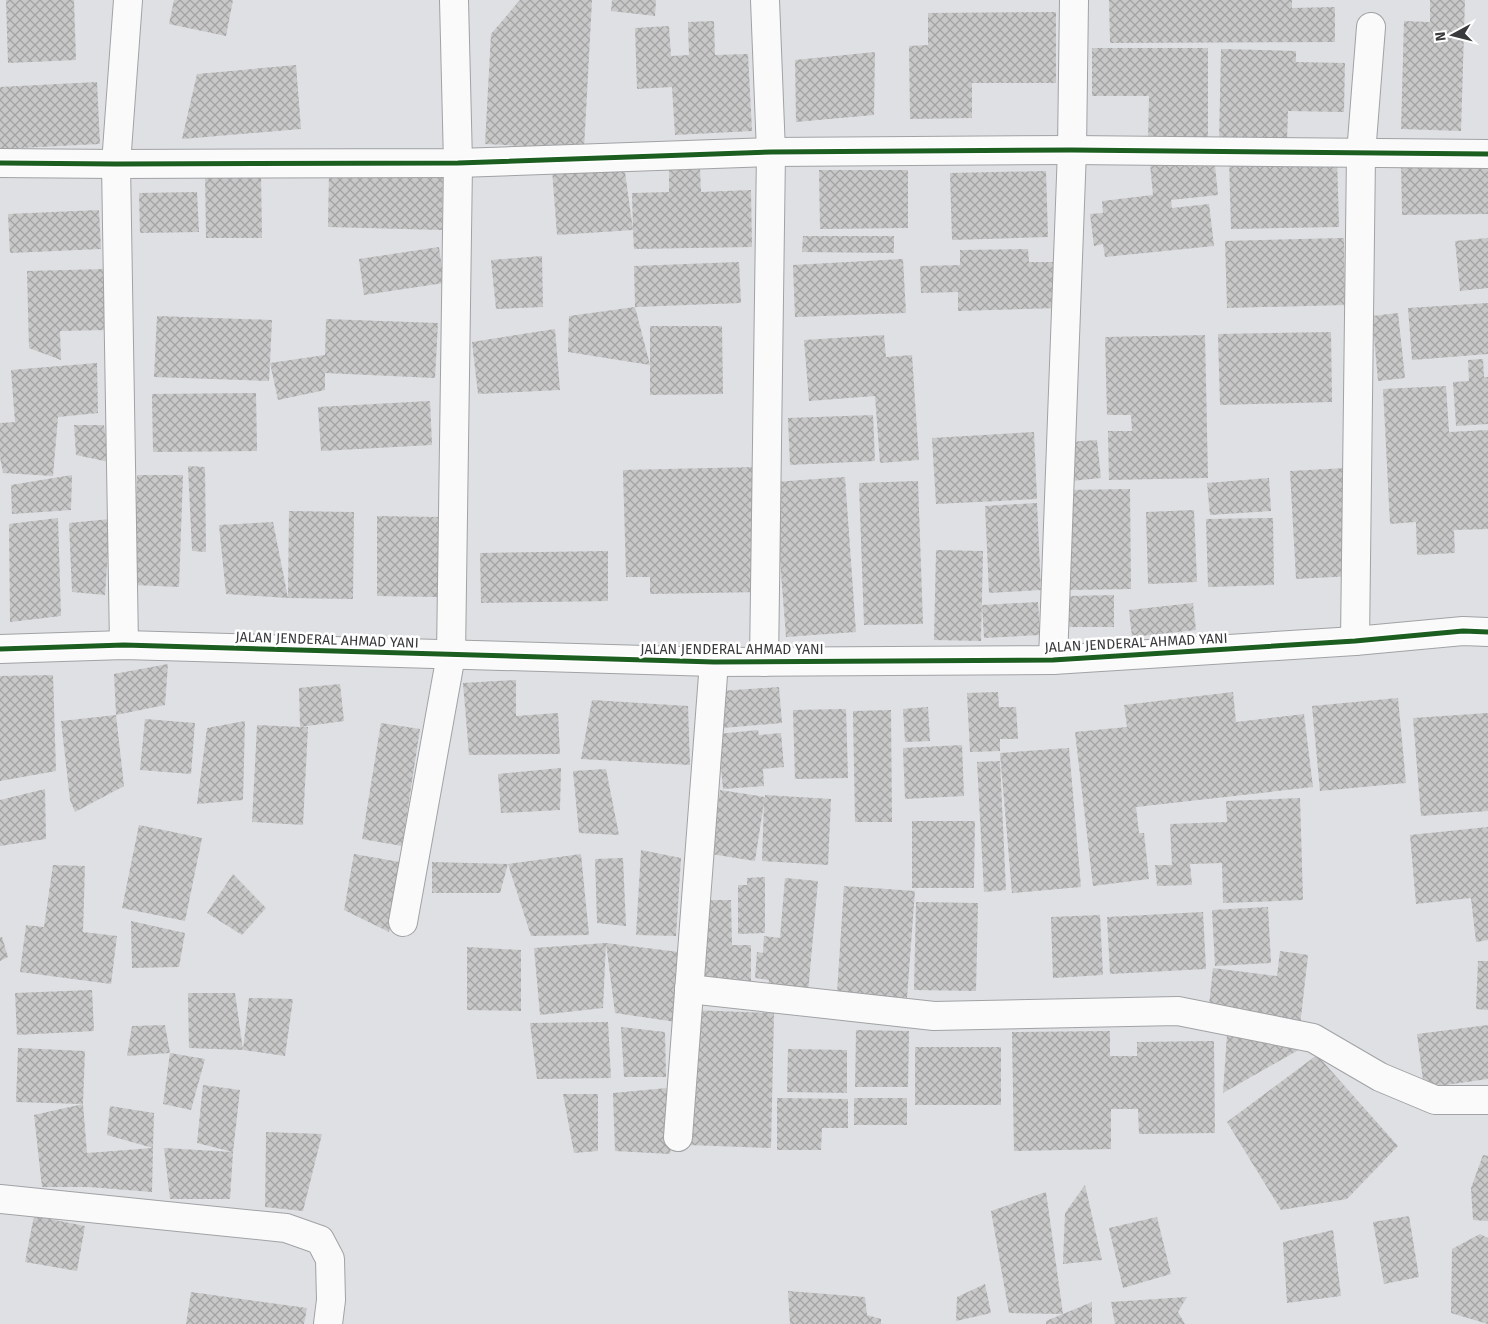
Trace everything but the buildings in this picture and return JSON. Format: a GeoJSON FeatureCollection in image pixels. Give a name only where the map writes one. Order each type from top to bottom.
{"type":"FeatureCollection","features":[{"type":"Feature","properties":{"kind":"street"},"geometry":{"type":"LineString","coordinates":[[124,645],[116,164],[128,0]]}},
{"type":"Feature","properties":{"kind":"street"},"geometry":{"type":"LineString","coordinates":[[403,922],[451,655],[458,163],[454,0]]}},
{"type":"Feature","properties":{"kind":"street"},"geometry":{"type":"LineString","coordinates":[[764,662],[771,152],[765,0]]}},
{"type":"Feature","properties":{"kind":"street"},"geometry":{"type":"LineString","coordinates":[[1054,660],[1072,150],[1074,0]]}},
{"type":"Feature","properties":{"kind":"street"},"geometry":{"type":"LineString","coordinates":[[1355,641],[1361,154],[1371,27]]}},
{"type":"Feature","properties":{"kind":"street"},"geometry":{"type":"LineString","coordinates":[[0,163],[458,163],[771,152],[1072,150],[1488,154]]}},
{"type":"Feature","properties":{"kind":"street","name":"JALAN JENDERAL AHMAD YANI"},"geometry":{"type":"LineString","coordinates":[[0,649],[124,645],[714,662],[1054,660],[1355,641],[1475,631],[1488,622]]}},
{"type":"Feature","properties":{"kind":"street"},"geometry":{"type":"LineString","coordinates":[[678,1137],[714,662]]}},
{"type":"Feature","properties":{"kind":"street"},"geometry":{"type":"LineString","coordinates":[[689,989],[934,1016],[1178,1011],[1313,1038],[1380,1078],[1435,1100],[1488,1100]]}},
{"type":"Feature","properties":{"kind":"street"},"geometry":{"type":"LineString","coordinates":[[0,1199],[286,1228],[320,1240],[330,1259],[331,1300],[328,1324]]}},
{"type":"Feature","properties":{"kind":"cycle path"},"geometry":{"type":"LineString","coordinates":[[0,163],[458,163],[771,152],[1072,150],[1488,154]]}},
{"type":"Feature","properties":{"kind":"cycle path"},"geometry":{"type":"LineString","coordinates":[[0,649],[124,645],[714,662],[1053,660],[1355,641],[1463,631],[1488,632]]}}]}
